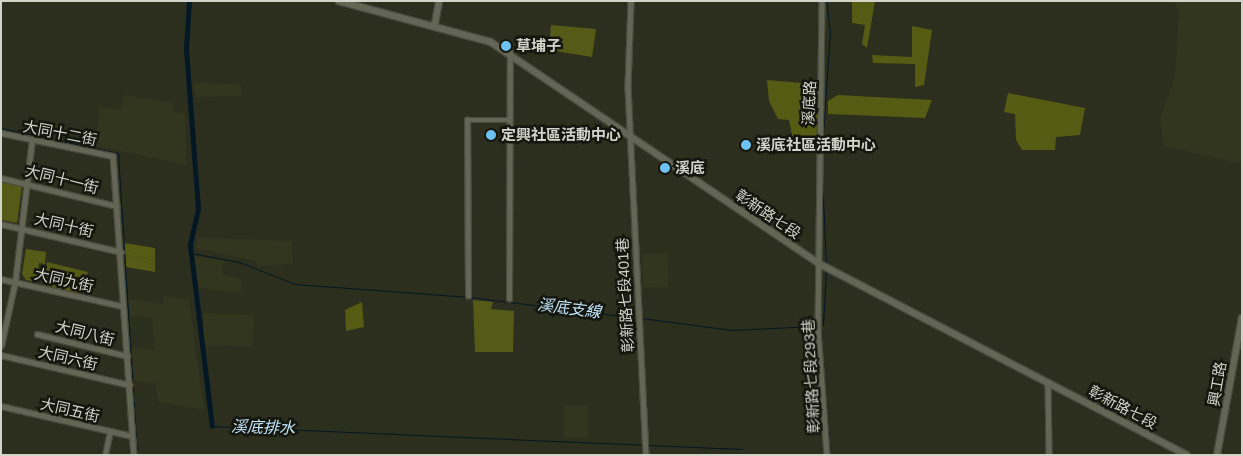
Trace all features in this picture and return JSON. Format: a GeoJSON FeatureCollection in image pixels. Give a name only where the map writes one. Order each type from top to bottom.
{"type":"FeatureCollection","features":[{"type":"Feature","properties":{"kind":"street","name":"彰新路七段"},"geometry":{"type":"LineString","coordinates":[[339,1],[479,36],[510,53],[822,265],[1187,455]]}},
{"type":"Feature","properties":{"kind":"street"},"geometry":{"type":"LineString","coordinates":[[435,24],[439,1]]}},
{"type":"Feature","properties":{"kind":"street","name":"彰新路七段401巷"},"geometry":{"type":"LineString","coordinates":[[631,1],[630,134],[646,455]]}},
{"type":"Feature","properties":{"kind":"street","name":"溪底路"},"geometry":{"type":"LineString","coordinates":[[822,1],[824,58],[817,165],[822,265]]}},
{"type":"Feature","properties":{"kind":"street"},"geometry":{"type":"LineString","coordinates":[[509,299],[508,120],[510,53]]}},
{"type":"Feature","properties":{"kind":"street"},"geometry":{"type":"LineString","coordinates":[[468,296],[467,120],[508,120]]}},
{"type":"Feature","properties":{"kind":"street","name":"大同十二街"},"geometry":{"type":"LineString","coordinates":[[1,133],[113,156],[117,206]]}},
{"type":"Feature","properties":{"kind":"street"},"geometry":{"type":"LineString","coordinates":[[1,346],[3,328],[15,282],[32,140]]}},
{"type":"Feature","properties":{"kind":"street","name":"大同十一街"},"geometry":{"type":"LineString","coordinates":[[1,178],[117,206]]}},
{"type":"Feature","properties":{"kind":"street"},"geometry":{"type":"LineString","coordinates":[[117,206],[121,252],[122,306],[128,356],[134,455]]}},
{"type":"Feature","properties":{"kind":"street","name":"大同十街"},"geometry":{"type":"LineString","coordinates":[[1,224],[121,252]]}},
{"type":"Feature","properties":{"kind":"street","name":"彰新路七段293巷"},"geometry":{"type":"LineString","coordinates":[[822,265],[818,330],[827,455]]}},
{"type":"Feature","properties":{"kind":"street","name":"大同九街"},"geometry":{"type":"LineString","coordinates":[[1,279],[122,306]]}},
{"type":"Feature","properties":{"kind":"street","name":"興工路"},"geometry":{"type":"LineString","coordinates":[[1217,455],[1242,318]]}},
{"type":"Feature","properties":{"kind":"street","name":"大同八街"},"geometry":{"type":"LineString","coordinates":[[36,334],[128,356]]}},
{"type":"Feature","properties":{"kind":"street","name":"大同六街"},"geometry":{"type":"LineString","coordinates":[[1,356],[130,385]]}},
{"type":"Feature","properties":{"kind":"street"},"geometry":{"type":"LineString","coordinates":[[1048,382],[1049,455]]}},
{"type":"Feature","properties":{"kind":"street","name":"大同五街"},"geometry":{"type":"LineString","coordinates":[[1,406],[132,436]]}},
{"type":"Feature","properties":{"kind":"street"},"geometry":{"type":"LineString","coordinates":[[105,455],[110,432]]}},
{"type":"Feature","properties":{"kind":"shaded area"},"geometry":{"type":"Polygon","coordinates":[[[1174,1],[1242,1],[1242,164],[1164,146],[1160,119],[1175,76],[1179,14],[1174,1]]]}},
{"type":"Feature","properties":{"kind":"shaded area"},"geometry":{"type":"Polygon","coordinates":[[[193,83],[241,84],[241,96],[196,97],[193,83]]]}},
{"type":"Feature","properties":{"kind":"shaded area"},"geometry":{"type":"Polygon","coordinates":[[[124,95],[174,103],[173,112],[185,114],[187,165],[97,146],[99,107],[121,110],[124,95]]]}},
{"type":"Feature","properties":{"kind":"shaded area"},"geometry":{"type":"Polygon","coordinates":[[[197,238],[292,241],[293,264],[258,266],[255,261],[196,248],[197,238]]]}},
{"type":"Feature","properties":{"kind":"shaded area"},"geometry":{"type":"Polygon","coordinates":[[[668,253],[669,287],[643,288],[642,254],[668,253]]]}},
{"type":"Feature","properties":{"kind":"shaded area"},"geometry":{"type":"Polygon","coordinates":[[[194,256],[224,261],[221,274],[241,279],[242,293],[199,288],[194,256]]]}},
{"type":"Feature","properties":{"kind":"shaded area"},"geometry":{"type":"Polygon","coordinates":[[[165,296],[189,300],[204,410],[158,402],[156,384],[134,381],[132,347],[155,350],[152,318],[130,316],[128,299],[162,304],[165,296]]]}},
{"type":"Feature","properties":{"kind":"shaded area"},"geometry":{"type":"Polygon","coordinates":[[[204,313],[254,315],[253,347],[203,345],[204,313]]]}},
{"type":"Feature","properties":{"kind":"shaded area"},"geometry":{"type":"Polygon","coordinates":[[[564,406],[588,406],[588,438],[564,438],[564,406]]]}},
{"type":"Feature","properties":{"kind":"green space"},"geometry":{"type":"Polygon","coordinates":[[[852,1],[875,1],[867,48],[862,44],[865,25],[852,23],[852,1]]]}},
{"type":"Feature","properties":{"kind":"green space"},"geometry":{"type":"Polygon","coordinates":[[[551,25],[596,29],[592,57],[549,50],[551,25]]]}},
{"type":"Feature","properties":{"kind":"green space"},"geometry":{"type":"Polygon","coordinates":[[[912,26],[932,30],[924,85],[915,87],[915,64],[873,63],[872,55],[912,57],[912,26]]]}},
{"type":"Feature","properties":{"kind":"green space"},"geometry":{"type":"Polygon","coordinates":[[[767,80],[802,83],[804,99],[818,102],[816,151],[795,150],[789,120],[778,119],[769,101],[767,80]]]}},
{"type":"Feature","properties":{"kind":"green space"},"geometry":{"type":"Polygon","coordinates":[[[1008,93],[1085,108],[1080,135],[1056,137],[1055,150],[1022,150],[1016,140],[1015,114],[1004,112],[1008,93]]]}},
{"type":"Feature","properties":{"kind":"green space"},"geometry":{"type":"Polygon","coordinates":[[[838,95],[932,100],[925,118],[828,114],[828,101],[838,95]]]}},
{"type":"Feature","properties":{"kind":"green space"},"geometry":{"type":"Polygon","coordinates":[[[1,181],[22,186],[17,223],[1,220],[1,181]]]}},
{"type":"Feature","properties":{"kind":"green space"},"geometry":{"type":"Polygon","coordinates":[[[124,243],[155,248],[155,260],[125,255],[124,243]]]}},
{"type":"Feature","properties":{"kind":"green space"},"geometry":{"type":"Polygon","coordinates":[[[26,249],[46,252],[45,264],[39,263],[37,282],[26,280],[22,274],[26,249]]]}},
{"type":"Feature","properties":{"kind":"green space"},"geometry":{"type":"Polygon","coordinates":[[[125,255],[155,260],[155,272],[126,267],[125,255]]]}},
{"type":"Feature","properties":{"kind":"green space"},"geometry":{"type":"Polygon","coordinates":[[[47,262],[88,272],[80,294],[44,286],[47,262]]]}},
{"type":"Feature","properties":{"kind":"green space"},"geometry":{"type":"Polygon","coordinates":[[[473,300],[493,302],[491,309],[514,311],[513,352],[475,352],[473,300]]]}},
{"type":"Feature","properties":{"kind":"green space"},"geometry":{"type":"Polygon","coordinates":[[[362,302],[364,327],[346,331],[345,310],[362,302]]]}},
{"type":"Feature","properties":{"kind":"waterway","name":"溪底排水"},"geometry":{"type":"LineString","coordinates":[[189,1],[186,49],[198,209],[190,245],[212,426]]}},
{"type":"Feature","properties":{"kind":"waterway"},"geometry":{"type":"LineString","coordinates":[[822,146],[830,32],[826,1]]}},
{"type":"Feature","properties":{"kind":"waterway"},"geometry":{"type":"LineString","coordinates":[[1,128],[118,153],[137,455]]}},
{"type":"Feature","properties":{"kind":"waterway"},"geometry":{"type":"LineString","coordinates":[[822,177],[826,265]]}},
{"type":"Feature","properties":{"kind":"waterway","name":"溪底支線"},"geometry":{"type":"LineString","coordinates":[[191,253],[239,262],[295,284],[466,297]]}},
{"type":"Feature","properties":{"kind":"waterway"},"geometry":{"type":"LineString","coordinates":[[823,325],[826,269]]}},
{"type":"Feature","properties":{"kind":"waterway","name":"溪底支線"},"geometry":{"type":"LineString","coordinates":[[470,297],[637,318]]}},
{"type":"Feature","properties":{"kind":"waterway","name":"溪底支線"},"geometry":{"type":"LineString","coordinates":[[641,318],[732,330],[816,326]]}},
{"type":"Feature","properties":{"kind":"waterway","name":"溪底支線"},"geometry":{"type":"LineString","coordinates":[[820,326],[830,455]]}},
{"type":"Feature","properties":{"kind":"waterway","name":"溪底排水"},"geometry":{"type":"LineString","coordinates":[[212,426],[644,445]]}},
{"type":"Feature","properties":{"kind":"waterway","name":"溪底排水"},"geometry":{"type":"LineString","coordinates":[[648,445],[742,449]]}},
{"type":"Feature","properties":{"kind":"place","name":"草埔子"},"geometry":{"type":"Point","coordinates":[506,46]}},
{"type":"Feature","properties":{"kind":"place","name":"定興社區活動中心"},"geometry":{"type":"Point","coordinates":[491,135]}},
{"type":"Feature","properties":{"kind":"place","name":"溪底社區活動中心"},"geometry":{"type":"Point","coordinates":[746,145]}},
{"type":"Feature","properties":{"kind":"place","name":"溪底"},"geometry":{"type":"Point","coordinates":[665,168]}}]}
